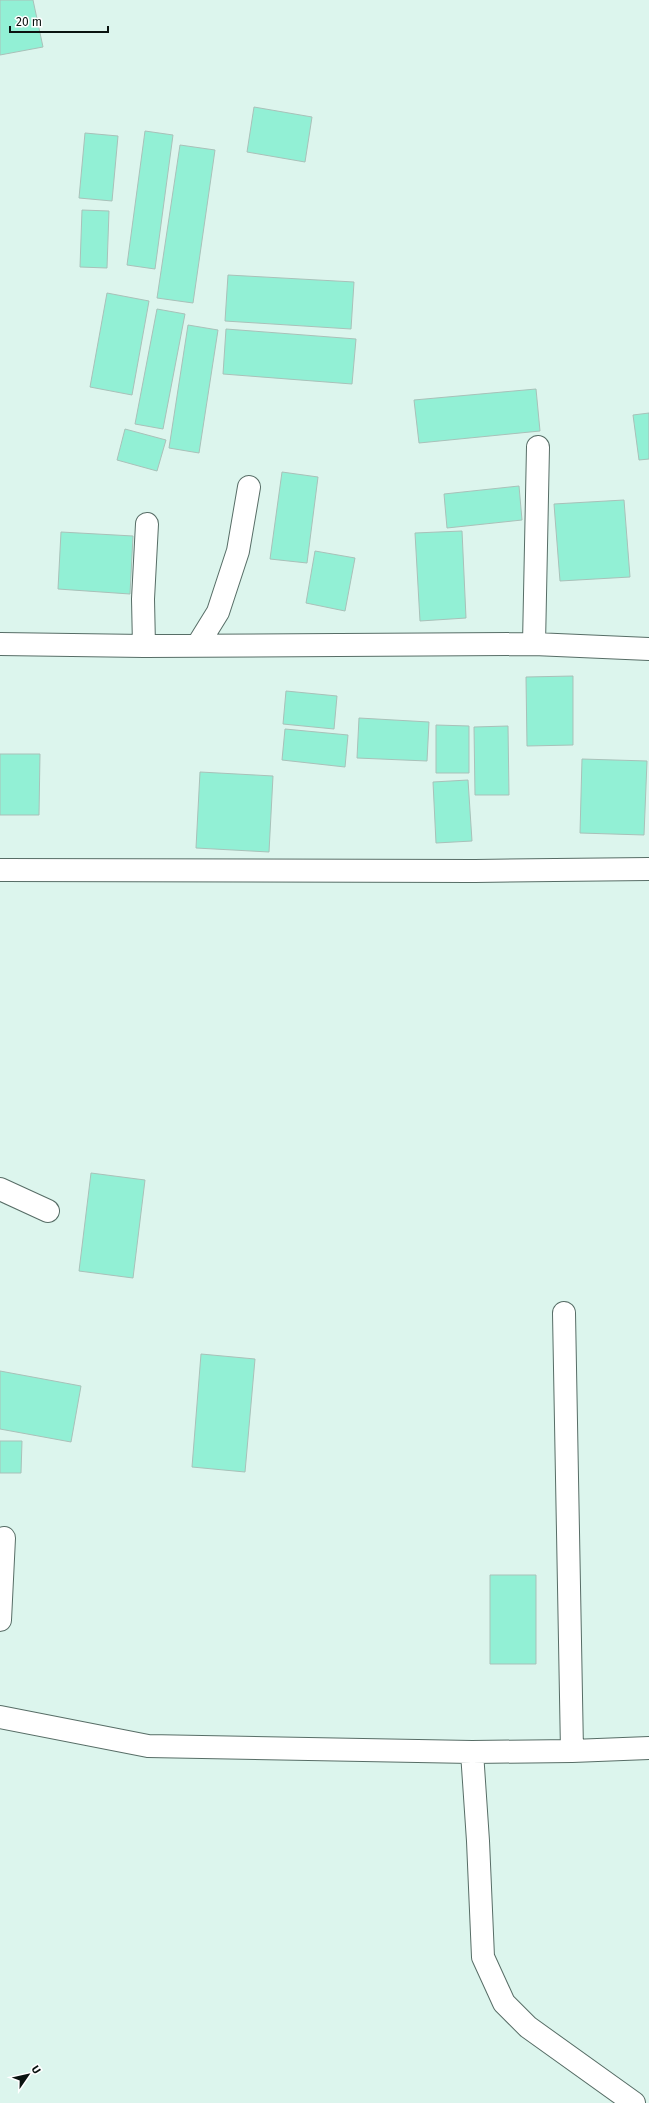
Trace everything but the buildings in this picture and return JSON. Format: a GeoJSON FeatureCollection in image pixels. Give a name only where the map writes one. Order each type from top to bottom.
{"type":"FeatureCollection","features":[{"type":"Feature","properties":{"kind":"street"},"geometry":{"type":"LineString","coordinates":[[534,644],[538,447]]}},
{"type":"Feature","properties":{"kind":"street"},"geometry":{"type":"LineString","coordinates":[[197,646],[218,612],[238,551],[249,487]]}},
{"type":"Feature","properties":{"kind":"street"},"geometry":{"type":"LineString","coordinates":[[144,646],[143,599],[147,524]]}},
{"type":"Feature","properties":{"kind":"street"},"geometry":{"type":"LineString","coordinates":[[0,644],[197,646],[534,644],[649,649]]}},
{"type":"Feature","properties":{"kind":"street"},"geometry":{"type":"LineString","coordinates":[[0,870],[475,871],[649,869]]}},
{"type":"Feature","properties":{"kind":"street"},"geometry":{"type":"LineString","coordinates":[[0,1189],[48,1211]]}},
{"type":"Feature","properties":{"kind":"street"},"geometry":{"type":"LineString","coordinates":[[564,1313],[572,1751]]}},
{"type":"Feature","properties":{"kind":"street"},"geometry":{"type":"LineString","coordinates":[[0,1620],[4,1538]]}},
{"type":"Feature","properties":{"kind":"street"},"geometry":{"type":"LineString","coordinates":[[0,1717],[148,1746],[472,1752],[572,1751],[649,1748]]}},
{"type":"Feature","properties":{"kind":"street"},"geometry":{"type":"LineString","coordinates":[[472,1752],[478,1841],[483,1957],[504,2002],[528,2027],[634,2103]]}}]}
